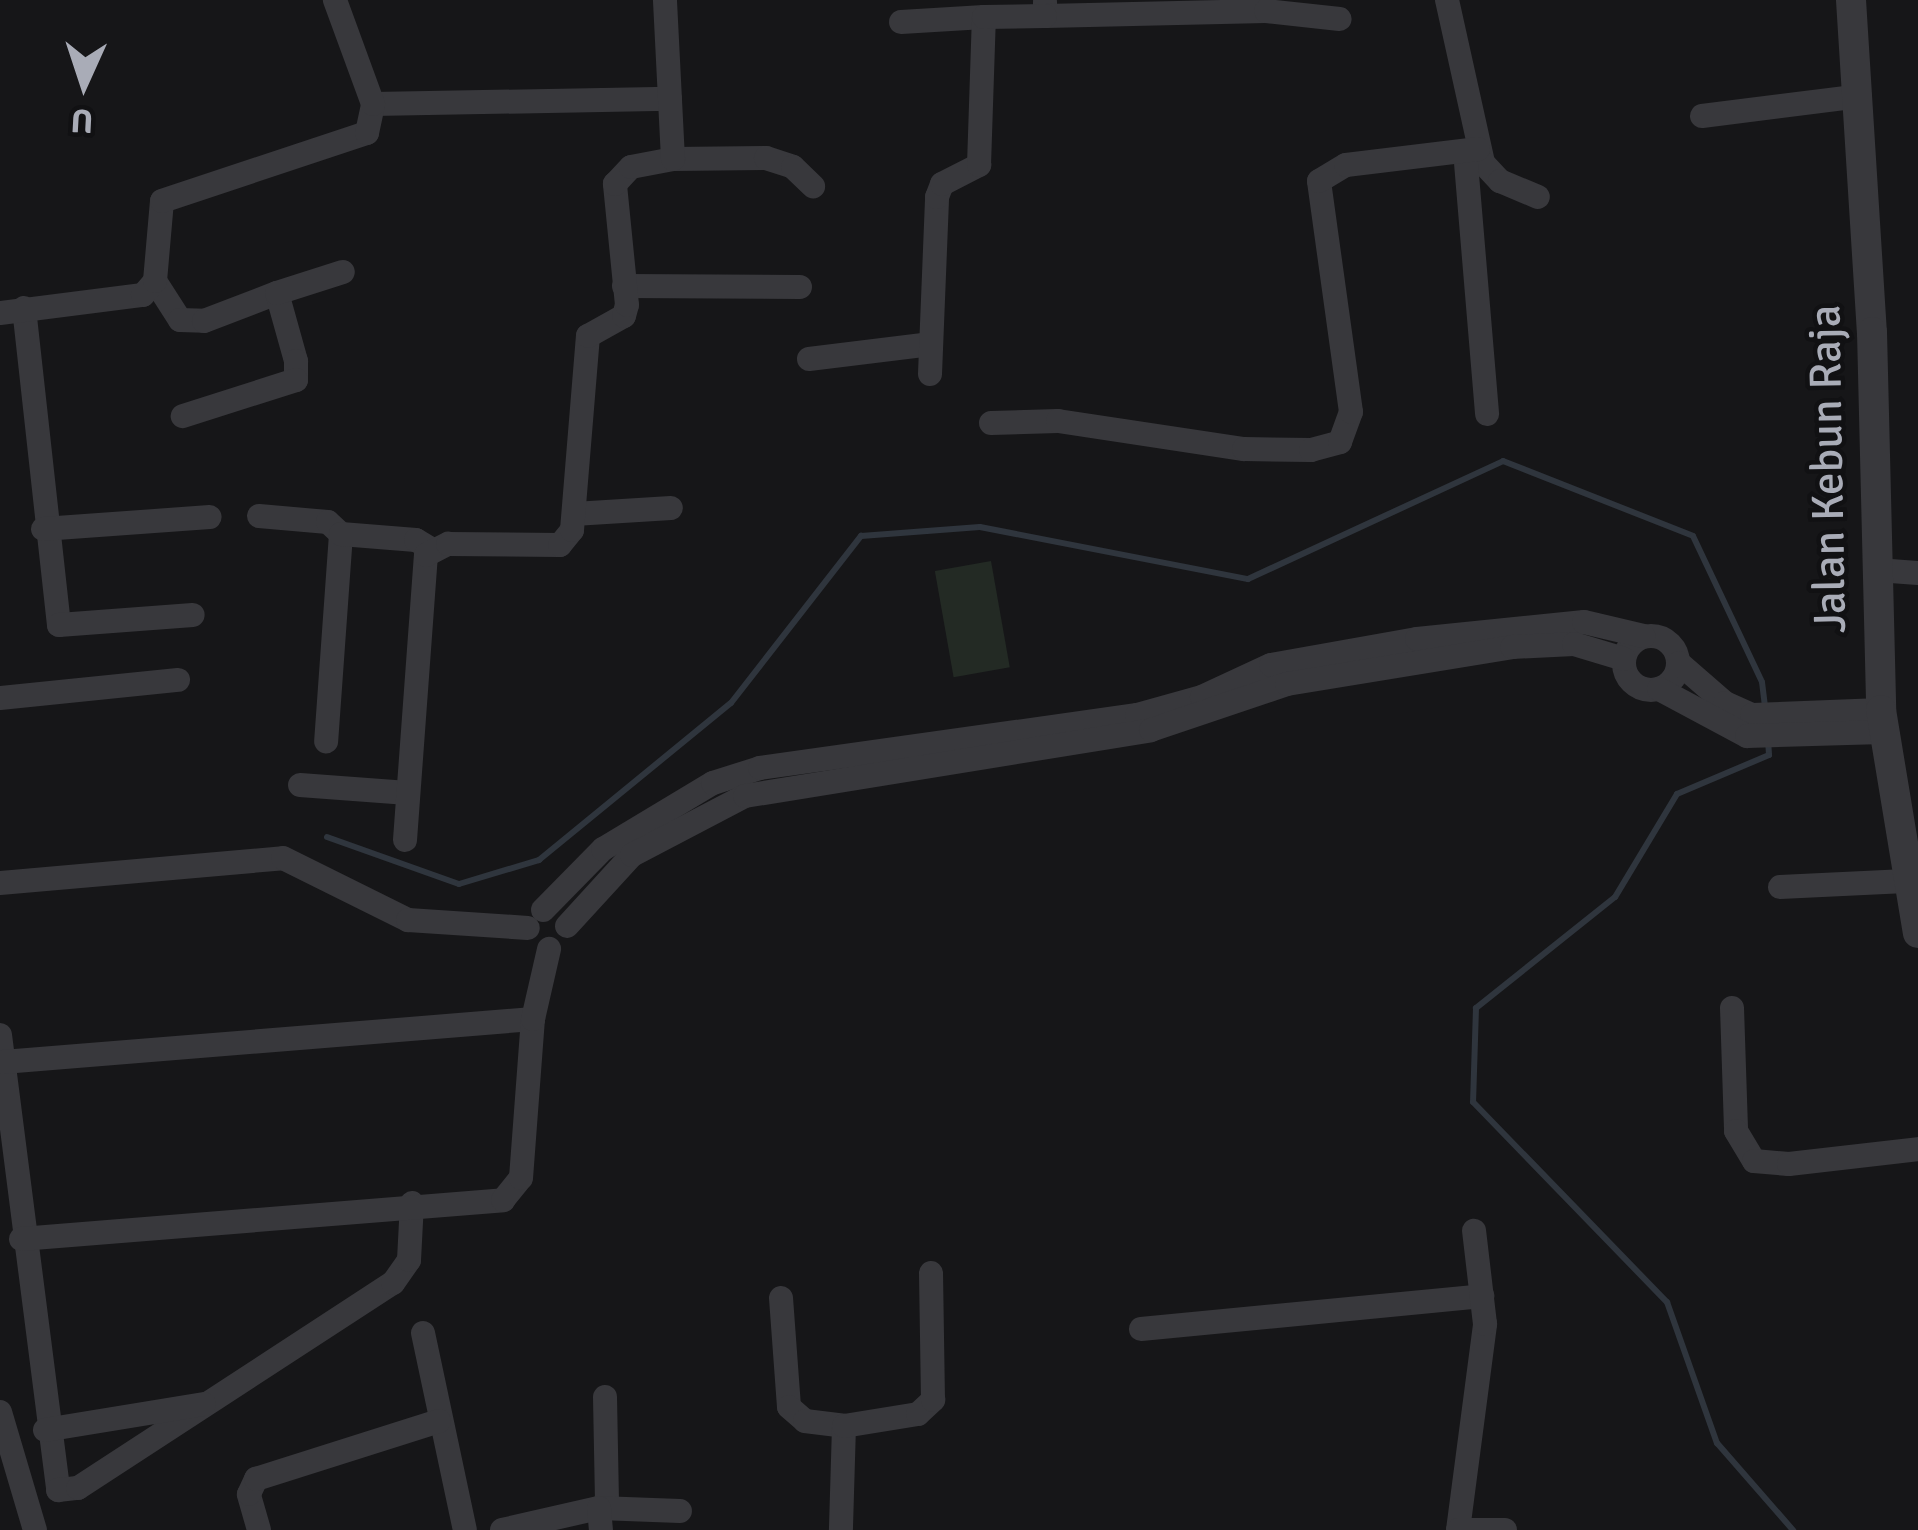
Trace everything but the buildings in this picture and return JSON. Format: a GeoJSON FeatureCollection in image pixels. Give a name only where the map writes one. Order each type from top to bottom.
{"type":"FeatureCollection","features":[{"type":"Feature","properties":{"kind":"street"},"geometry":{"type":"LineString","coordinates":[[335,0],[373,104],[355,138],[162,201],[155,281],[180,320],[205,321],[343,272]]}},
{"type":"Feature","properties":{"kind":"street"},"geometry":{"type":"LineString","coordinates":[[665,0],[673,159]]}},
{"type":"Feature","properties":{"kind":"street"},"geometry":{"type":"LineString","coordinates":[[1447,0],[1471,150],[1487,414]]}},
{"type":"Feature","properties":{"kind":"street","name":"Jalan Kebun Raja"},"geometry":{"type":"LineString","coordinates":[[1851,0],[1860,96],[1882,721],[1918,933]]}},
{"type":"Feature","properties":{"kind":"street"},"geometry":{"type":"LineString","coordinates":[[901,22],[1045,8],[1137,7],[1267,11],[1340,19]]}},
{"type":"Feature","properties":{"kind":"street"},"geometry":{"type":"LineString","coordinates":[[930,374],[937,197],[942,184],[979,165],[984,17]]}},
{"type":"Feature","properties":{"kind":"street"},"geometry":{"type":"LineString","coordinates":[[1702,116],[1860,96]]}},
{"type":"Feature","properties":{"kind":"street"},"geometry":{"type":"LineString","coordinates":[[373,104],[670,99]]}},
{"type":"Feature","properties":{"kind":"street"},"geometry":{"type":"LineString","coordinates":[[1471,150],[1500,181],[1538,197]]}},
{"type":"Feature","properties":{"kind":"street"},"geometry":{"type":"LineString","coordinates":[[992,423],[1058,421],[1172,442],[1293,452],[1340,442],[1352,412],[1319,182],[1346,165],[1471,150]]}},
{"type":"Feature","properties":{"kind":"street"},"geometry":{"type":"LineString","coordinates":[[259,516],[328,521],[341,534],[416,540],[430,549],[560,545],[574,514],[588,336],[626,314],[617,178],[673,159],[784,162],[813,186]]}},
{"type":"Feature","properties":{"kind":"street"},"geometry":{"type":"LineString","coordinates":[[155,281],[136,298],[12,310],[59,625],[193,615]]}},
{"type":"Feature","properties":{"kind":"street"},"geometry":{"type":"LineString","coordinates":[[624,286],[800,287]]}},
{"type":"Feature","properties":{"kind":"street"},"geometry":{"type":"LineString","coordinates":[[183,416],[296,380],[277,293]]}},
{"type":"Feature","properties":{"kind":"street"},"geometry":{"type":"LineString","coordinates":[[809,358],[932,344]]}},
{"type":"Feature","properties":{"kind":"street"},"geometry":{"type":"LineString","coordinates":[[574,514],[671,508]]}},
{"type":"Feature","properties":{"kind":"street"},"geometry":{"type":"LineString","coordinates":[[43,529],[210,517]]}},
{"type":"Feature","properties":{"kind":"street"},"geometry":{"type":"LineString","coordinates":[[326,742],[341,534]]}},
{"type":"Feature","properties":{"kind":"street"},"geometry":{"type":"LineString","coordinates":[[405,840],[430,549]]}},
{"type":"Feature","properties":{"kind":"street"},"geometry":{"type":"LineString","coordinates":[[1876,570],[1918,573]]}},
{"type":"Feature","properties":{"kind":"street"},"geometry":{"type":"LineString","coordinates":[[1082,731],[1168,709],[1271,665],[1417,639],[1584,622],[1668,640],[1679,663],[1750,726]]}},
{"type":"Feature","properties":{"kind":"street"},"geometry":{"type":"LineString","coordinates":[[1624,659],[1643,636]]}},
{"type":"Feature","properties":{"kind":"street"},"geometry":{"type":"LineString","coordinates":[[549,949],[532,940],[536,919],[603,849],[713,783],[1082,731],[1184,722],[1287,684],[1512,646],[1574,644],[1624,659]]}},
{"type":"Feature","properties":{"kind":"street"},"geometry":{"type":"LineString","coordinates":[[1624,659],[1632,683],[1659,689],[1750,726],[1882,721]]}},
{"type":"Feature","properties":{"kind":"street"},"geometry":{"type":"LineString","coordinates":[[1659,689],[1679,663]]}},
{"type":"Feature","properties":{"kind":"street"},"geometry":{"type":"LineString","coordinates":[[0,698],[178,680]]}},
{"type":"Feature","properties":{"kind":"street"},"geometry":{"type":"LineString","coordinates":[[549,949],[560,944],[567,926],[632,854],[667,830],[826,767]]}},
{"type":"Feature","properties":{"kind":"street"},"geometry":{"type":"LineString","coordinates":[[300,785],[408,793]]}},
{"type":"Feature","properties":{"kind":"street"},"geometry":{"type":"LineString","coordinates":[[0,883],[283,858],[408,920],[536,919],[567,926]]}},
{"type":"Feature","properties":{"kind":"street"},"geometry":{"type":"LineString","coordinates":[[1780,887],[1906,881]]}},
{"type":"Feature","properties":{"kind":"street"},"geometry":{"type":"LineString","coordinates":[[21,1240],[412,1203],[503,1200],[515,1192],[533,1019],[549,949]]}},
{"type":"Feature","properties":{"kind":"street"},"geometry":{"type":"LineString","coordinates":[[1732,1008],[1736,1131],[1754,1161],[1789,1165],[1918,1149]]}},
{"type":"Feature","properties":{"kind":"street"},"geometry":{"type":"LineString","coordinates":[[3,1062],[533,1019]]}},
{"type":"Feature","properties":{"kind":"street"},"geometry":{"type":"LineString","coordinates":[[0,1035],[54,1485],[72,1491],[218,1401],[392,1283],[410,1260],[412,1203]]}},
{"type":"Feature","properties":{"kind":"street"},"geometry":{"type":"LineString","coordinates":[[1474,1231],[1485,1324],[1458,1530],[1504,1530]]}},
{"type":"Feature","properties":{"kind":"street"},"geometry":{"type":"LineString","coordinates":[[781,1298],[789,1407],[805,1421],[844,1426],[917,1414],[933,1400],[931,1273]]}},
{"type":"Feature","properties":{"kind":"street"},"geometry":{"type":"LineString","coordinates":[[1141,1329],[1482,1296]]}},
{"type":"Feature","properties":{"kind":"street"},"geometry":{"type":"LineString","coordinates":[[423,1334],[465,1530]]}},
{"type":"Feature","properties":{"kind":"street"},"geometry":{"type":"LineString","coordinates":[[602,1514],[605,1397]]}},
{"type":"Feature","properties":{"kind":"street"},"geometry":{"type":"LineString","coordinates":[[45,1430],[218,1401]]}},
{"type":"Feature","properties":{"kind":"street"},"geometry":{"type":"LineString","coordinates":[[259,1530],[249,1495],[256,1479],[439,1421]]}},
{"type":"Feature","properties":{"kind":"street"},"geometry":{"type":"LineString","coordinates":[[841,1530],[844,1426]]}},
{"type":"Feature","properties":{"kind":"street"},"geometry":{"type":"LineString","coordinates":[[2,1429],[35,1530]]}},
{"type":"Feature","properties":{"kind":"street"},"geometry":{"type":"LineString","coordinates":[[502,1530],[602,1514],[680,1511]]}},
{"type":"Feature","properties":{"kind":"shaded area"},"geometry":{"type":"Polygon","coordinates":[[[991,561],[1010,667],[954,677],[935,571],[991,561]]]}},
{"type":"Feature","properties":{"kind":"waterway"},"geometry":{"type":"LineString","coordinates":[[327,837],[459,884],[539,860],[731,703],[861,536],[980,527],[1248,579],[1503,461],[1693,536],[1762,682],[1765,708]]}},
{"type":"Feature","properties":{"kind":"waterway"},"geometry":{"type":"LineString","coordinates":[[1768,740],[1769,755],[1677,794],[1615,897],[1476,1008],[1473,1102],[1667,1302],[1717,1443],[1793,1530]]}}]}
